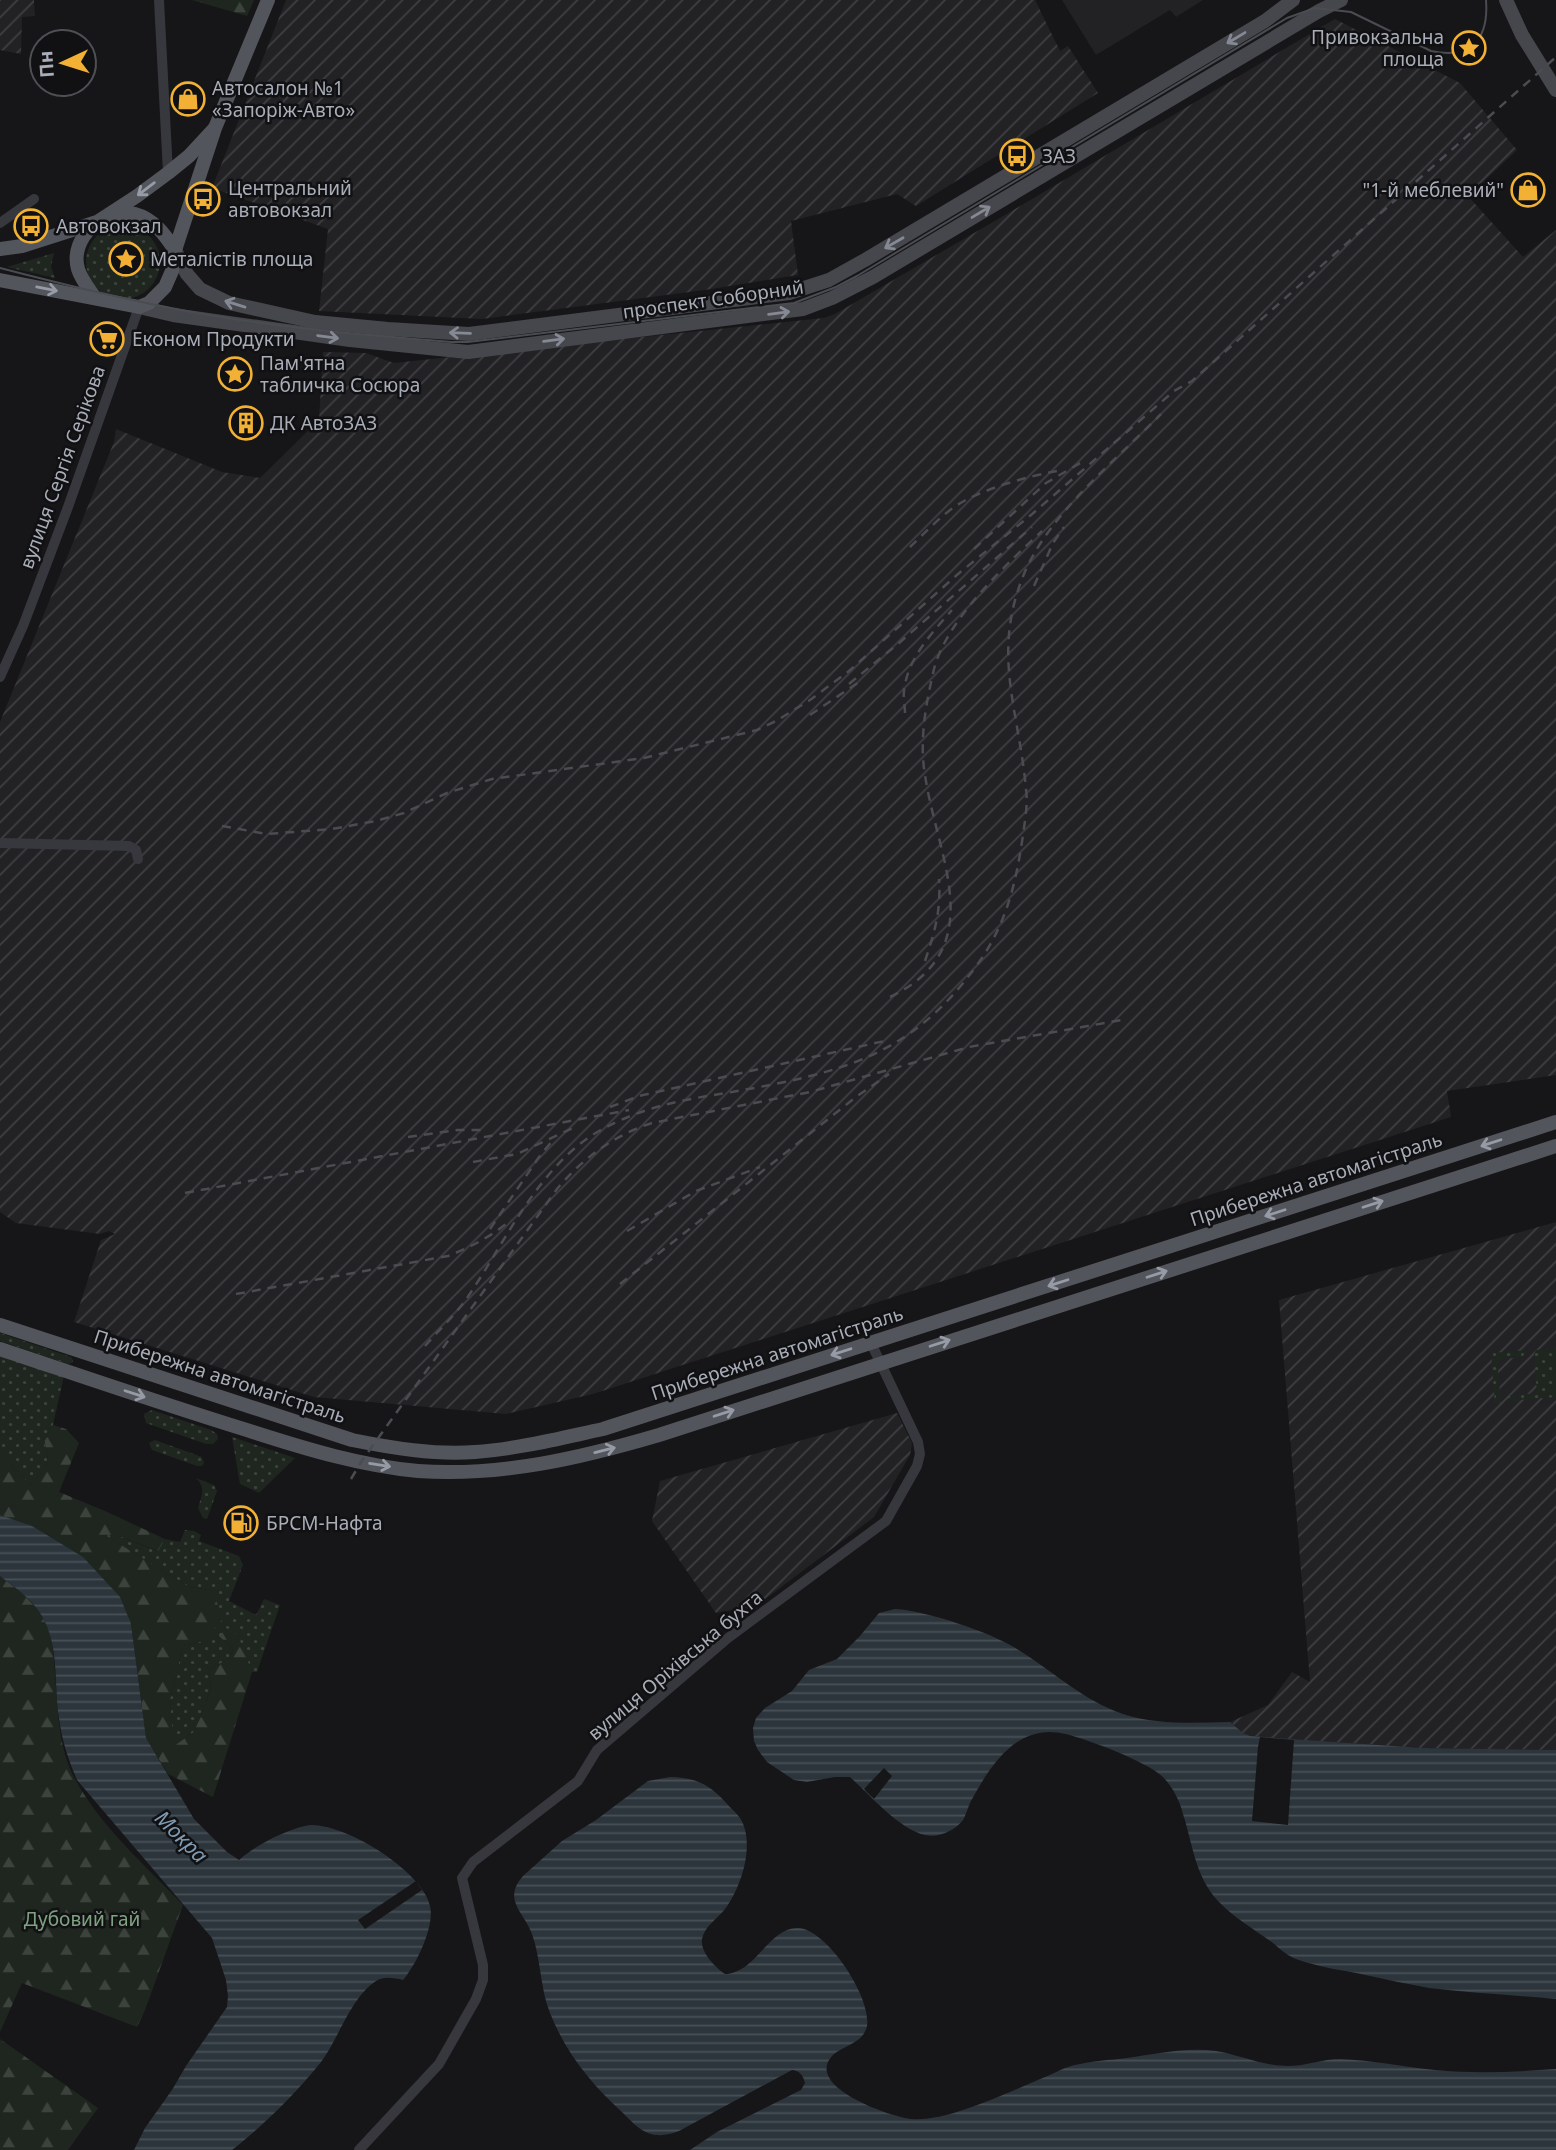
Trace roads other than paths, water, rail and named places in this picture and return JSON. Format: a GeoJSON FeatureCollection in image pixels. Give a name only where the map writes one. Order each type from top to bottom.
{"type":"FeatureCollection","features":[{"type":"Feature","properties":{"kind":"main road"},"geometry":{"type":"LineString","coordinates":[[0,280],[139,307],[149,303],[165,287],[215,128],[268,0]]}},
{"type":"Feature","properties":{"kind":"main road","name":"проспект Соборний"},"geometry":{"type":"LineString","coordinates":[[176,250],[187,274],[200,289],[229,303],[315,322],[469,334],[789,293],[824,281],[1001,179],[1265,21],[1293,0]]}},
{"type":"Feature","properties":{"kind":"main road","name":"проспект Соборний"},"geometry":{"type":"LineString","coordinates":[[139,307],[173,315],[350,340],[468,352],[803,309],[873,277],[1314,5],[1341,0]]}},
{"type":"Feature","properties":{"kind":"main road"},"geometry":{"type":"LineString","coordinates":[[1506,0],[1522,35],[1556,90]]}},
{"type":"Feature","properties":{"kind":"main road"},"geometry":{"type":"LineString","coordinates":[[94,298],[78,268],[78,251],[85,235],[97,222],[137,196],[189,156],[215,128]]}},
{"type":"Feature","properties":{"kind":"main road"},"geometry":{"type":"LineString","coordinates":[[0,249],[22,246],[115,214],[134,214],[152,222],[176,250]]}},
{"type":"Feature","properties":{"kind":"main road"},"geometry":{"type":"LineString","coordinates":[[824,281],[832,298]]}},
{"type":"Feature","properties":{"kind":"main road","name":"Прибережна автомагістраль"},"geometry":{"type":"LineString","coordinates":[[0,1325],[352,1440],[413,1450],[475,1452],[603,1429],[1556,1122]]}},
{"type":"Feature","properties":{"kind":"main road"},"geometry":{"type":"LineString","coordinates":[[0,1349],[313,1451],[361,1462],[417,1471],[460,1472],[528,1466],[607,1450],[1556,1146]]}},
{"type":"Feature","properties":{"kind":"main road"},"geometry":{"type":"LineString","coordinates":[[65,1371],[76,1366],[78,1359],[73,1349]]}},
{"type":"Feature","properties":{"kind":"main road"},"geometry":{"type":"LineString","coordinates":[[103,1384],[96,1372],[103,1362],[110,1362]]}},
{"type":"Feature","properties":{"kind":"street"},"geometry":{"type":"LineString","coordinates":[[159,0],[168,173]]}},
{"type":"Feature","properties":{"kind":"street"},"geometry":{"type":"LineString","coordinates":[[0,223],[34,199]]}},
{"type":"Feature","properties":{"kind":"street","name":"вулиця Сергія Серікова"},"geometry":{"type":"LineString","coordinates":[[0,677],[23,626],[64,519],[122,362],[139,307]]}},
{"type":"Feature","properties":{"kind":"street"},"geometry":{"type":"LineString","coordinates":[[0,843],[129,846],[136,850],[138,859]]}},
{"type":"Feature","properties":{"kind":"street","name":"вулиця Оріхівська бухта"},"geometry":{"type":"LineString","coordinates":[[359,2150],[439,2064],[476,1999],[483,1980],[483,1965],[462,1878],[473,1862],[578,1781],[597,1750],[728,1638],[886,1521],[917,1466],[920,1454],[918,1442],[871,1343]]}},
{"type":"Feature","properties":{"kind":"water","name":"Мокра"},"geometry":{"type":"Polygon","coordinates":[[[0,1515],[32,1526],[83,1557],[120,1597],[131,1624],[146,1738],[194,1819],[227,1852],[239,1860],[253,1849],[288,1831],[305,1826],[320,1826],[358,1839],[397,1863],[424,1892],[430,1906],[430,1924],[423,1945],[403,1980],[382,1978],[367,1988],[352,2007],[328,2052],[312,2073],[291,2097],[232,2150],[134,2150],[145,2128],[227,2007],[226,1980],[212,1938],[77,1780],[60,1726],[54,1657],[45,1622],[31,1602],[0,1576],[0,1515]]]}},
{"type":"Feature","properties":{"kind":"water"},"geometry":{"type":"Polygon","coordinates":[[[895,1609],[941,1618],[1005,1642],[1094,1701],[1136,1718],[1176,1722],[1230,1722],[1250,1736],[1422,1748],[1556,1750],[1556,1999],[1429,1988],[1322,1966],[1292,1957],[1231,1913],[1210,1891],[1196,1860],[1180,1804],[1163,1777],[1131,1758],[1076,1737],[1049,1732],[1020,1740],[997,1760],[960,1824],[935,1835],[915,1832],[905,1826],[885,1811],[850,1777],[807,1782],[794,1780],[767,1762],[754,1741],[753,1728],[756,1718],[765,1708],[792,1691],[809,1670],[837,1659],[879,1613],[895,1609]]]}},
{"type":"Feature","properties":{"kind":"water"},"geometry":{"type":"Polygon","coordinates":[[[670,1777],[689,1779],[710,1788],[738,1815],[745,1828],[747,1852],[741,1878],[725,1909],[703,1935],[702,1944],[706,1954],[725,1974],[736,1972],[745,1966],[770,1942],[788,1930],[798,1928],[809,1931],[822,1940],[834,1952],[855,1983],[867,2014],[867,2026],[861,2037],[832,2056],[827,2068],[830,2079],[839,2089],[886,2113],[911,2119],[942,2116],[978,2105],[1071,2066],[1183,2050],[1216,2051],[1288,2066],[1340,2059],[1465,2072],[1556,2069],[1556,2150],[690,2150],[717,2132],[801,2090],[805,2083],[803,2078],[799,2072],[792,2070],[679,2131],[664,2135],[648,2133],[634,2124],[600,2091],[580,2067],[556,2028],[544,1994],[532,1934],[517,1906],[514,1892],[523,1876],[562,1841],[596,1820],[648,1781],[670,1777]]]}},
{"type":"Feature","properties":{"kind":"tram line"},"geometry":{"type":"LineString","coordinates":[[0,268],[123,298],[229,318],[451,342],[794,303],[857,276],[1287,18],[1315,8],[1351,12],[1431,51],[1457,52],[1475,44],[1480,36],[1484,26],[1486,0]]}},
{"type":"Feature","properties":{"kind":"railway"},"geometry":{"type":"LineString","coordinates":[[222,826],[267,834],[332,829],[376,821],[404,813],[447,793],[492,779],[644,758],[757,730],[776,721],[849,671],[958,574],[1031,515],[1174,391],[1192,381],[1556,57]]}},
{"type":"Feature","properties":{"kind":"railway"},"geometry":{"type":"LineString","coordinates":[[425,1346],[465,1301],[540,1185],[577,1146],[616,1122],[664,1105],[806,1077],[869,1056],[898,1041],[925,1021],[952,996],[977,965],[995,935],[1008,903],[1017,870],[1026,812],[1023,760],[1008,656],[1014,603],[1024,574],[1049,530],[1085,489],[1161,414]]}},
{"type":"Feature","properties":{"kind":"railway"},"geometry":{"type":"LineString","coordinates":[[974,549],[1046,483],[1082,462]]}},
{"type":"Feature","properties":{"kind":"railway"},"geometry":{"type":"LineString","coordinates":[[910,547],[943,516],[964,501],[1010,483],[1057,471]]}},
{"type":"Feature","properties":{"kind":"railway"},"geometry":{"type":"LineString","coordinates":[[849,684],[1032,527]]}},
{"type":"Feature","properties":{"kind":"railway"},"geometry":{"type":"LineString","coordinates":[[1034,586],[1053,543],[1064,527]]}},
{"type":"Feature","properties":{"kind":"railway"},"geometry":{"type":"LineString","coordinates":[[890,997],[921,977],[940,953],[949,927],[950,899],[946,869],[923,762],[924,722],[934,669],[951,631],[964,613],[995,577],[1042,531]]}},
{"type":"Feature","properties":{"kind":"railway"},"geometry":{"type":"LineString","coordinates":[[905,713],[906,679],[915,657],[952,610]]}},
{"type":"Feature","properties":{"kind":"railway"},"geometry":{"type":"LineString","coordinates":[[810,715],[859,682]]}},
{"type":"Feature","properties":{"kind":"railway"},"geometry":{"type":"LineString","coordinates":[[925,961],[936,921],[939,879]]}},
{"type":"Feature","properties":{"kind":"railway"},"geometry":{"type":"LineString","coordinates":[[351,1479],[557,1189],[588,1158],[612,1141],[652,1123],[810,1092],[969,1047],[1122,1020]]}},
{"type":"Feature","properties":{"kind":"railway"},"geometry":{"type":"LineString","coordinates":[[610,1107],[639,1096],[889,1040]]}},
{"type":"Feature","properties":{"kind":"railway"},"geometry":{"type":"LineString","coordinates":[[620,1284],[856,1097],[889,1074]]}},
{"type":"Feature","properties":{"kind":"railway"},"geometry":{"type":"LineString","coordinates":[[185,1193],[629,1110]]}},
{"type":"Feature","properties":{"kind":"railway"},"geometry":{"type":"LineString","coordinates":[[473,1162],[517,1154],[577,1126]]}},
{"type":"Feature","properties":{"kind":"railway"},"geometry":{"type":"LineString","coordinates":[[408,1137],[458,1130],[484,1130]]}},
{"type":"Feature","properties":{"kind":"railway"},"geometry":{"type":"LineString","coordinates":[[490,1229],[553,1140]]}},
{"type":"Feature","properties":{"kind":"railway"},"geometry":{"type":"LineString","coordinates":[[627,1231],[696,1191],[760,1167]]}},
{"type":"Feature","properties":{"kind":"railway"},"geometry":{"type":"LineString","coordinates":[[236,1294],[448,1256],[481,1241],[511,1220]]}},
{"type":"Feature","properties":{"kind":"place","name":"Привокзальна площа"},"geometry":{"type":"Point","coordinates":[1469,48]}},
{"type":"Feature","properties":{"kind":"place","name":"Автосалон №1 «Запоріж-Авто»"},"geometry":{"type":"Point","coordinates":[188,99]}},
{"type":"Feature","properties":{"kind":"place","name":"ЗАЗ"},"geometry":{"type":"Point","coordinates":[1017,156]}},
{"type":"Feature","properties":{"kind":"place","name":"\"1-й меблевий\""},"geometry":{"type":"Point","coordinates":[1528,190]}},
{"type":"Feature","properties":{"kind":"place","name":"Центральний автовокзал"},"geometry":{"type":"Point","coordinates":[203,199]}},
{"type":"Feature","properties":{"kind":"place","name":"Автовокзал"},"geometry":{"type":"Point","coordinates":[31,226]}},
{"type":"Feature","properties":{"kind":"place","name":"Металістів площа"},"geometry":{"type":"Point","coordinates":[126,259]}},
{"type":"Feature","properties":{"kind":"place","name":"Економ Продукти"},"geometry":{"type":"Point","coordinates":[107,339]}},
{"type":"Feature","properties":{"kind":"place","name":"Пам'ятна табличка Сосюра"},"geometry":{"type":"Point","coordinates":[235,374]}},
{"type":"Feature","properties":{"kind":"place","name":"ДК АвтоЗАЗ"},"geometry":{"type":"Point","coordinates":[246,423]}},
{"type":"Feature","properties":{"kind":"place","name":"БРСМ-Нафта"},"geometry":{"type":"Point","coordinates":[241,1523]}},
{"type":"Feature","properties":{"kind":"park label","name":"Дубовий гай"},"geometry":{"type":"Point","coordinates":[82,1919]}}]}
